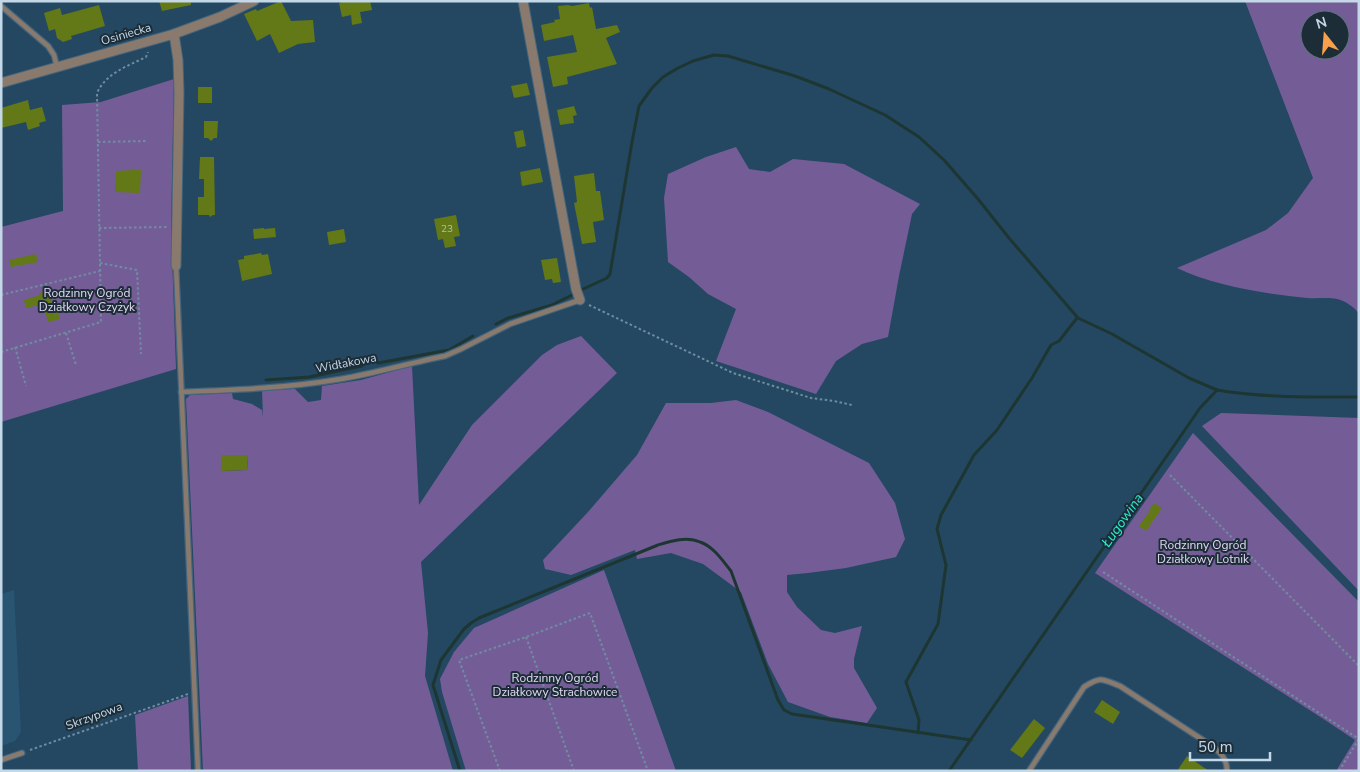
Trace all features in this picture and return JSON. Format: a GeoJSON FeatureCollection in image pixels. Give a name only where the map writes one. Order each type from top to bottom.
{"type":"FeatureCollection","features":[{"type":"Feature","properties":{"kind":"street","name":"Osiniecka"},"geometry":{"type":"LineString","coordinates":[[1,83],[174,34],[220,17],[254,1]]}},
{"type":"Feature","properties":{"kind":"street"},"geometry":{"type":"LineString","coordinates":[[522,1],[574,279],[580,300]]}},
{"type":"Feature","properties":{"kind":"street"},"geometry":{"type":"LineString","coordinates":[[174,34],[178,60],[179,93],[176,266]]}},
{"type":"Feature","properties":{"kind":"lane"},"geometry":{"type":"LineString","coordinates":[[1,6],[48,46],[54,55],[57,67]]}},
{"type":"Feature","properties":{"kind":"lane"},"geometry":{"type":"LineString","coordinates":[[176,266],[198,771]]}},
{"type":"Feature","properties":{"kind":"lane","name":"Widłakowa"},"geometry":{"type":"LineString","coordinates":[[181,392],[287,386],[332,380],[445,356],[461,350],[510,324],[580,300]]}},
{"type":"Feature","properties":{"kind":"lane"},"geometry":{"type":"LineString","coordinates":[[1029,771],[1084,687],[1094,680],[1104,680],[1120,686],[1212,746],[1224,756],[1228,768],[1227,771]]}},
{"type":"Feature","properties":{"kind":"lane"},"geometry":{"type":"LineString","coordinates":[[1,760],[22,753]]}},
{"type":"Feature","properties":{"kind":"path"},"geometry":{"type":"LineString","coordinates":[[1,352],[101,322],[97,93],[101,84],[117,71],[146,57],[149,50],[147,41]]}},
{"type":"Feature","properties":{"kind":"path"},"geometry":{"type":"LineString","coordinates":[[98,142],[148,141]]}},
{"type":"Feature","properties":{"kind":"path"},"geometry":{"type":"LineString","coordinates":[[99,228],[171,226]]}},
{"type":"Feature","properties":{"kind":"path"},"geometry":{"type":"LineString","coordinates":[[100,263],[137,270],[141,354]]}},
{"type":"Feature","properties":{"kind":"path"},"geometry":{"type":"LineString","coordinates":[[1,295],[100,271]]}},
{"type":"Feature","properties":{"kind":"path"},"geometry":{"type":"LineString","coordinates":[[580,300],[733,373],[811,398],[852,405]]}},
{"type":"Feature","properties":{"kind":"path"},"geometry":{"type":"LineString","coordinates":[[66,332],[76,365]]}},
{"type":"Feature","properties":{"kind":"path"},"geometry":{"type":"LineString","coordinates":[[15,348],[26,386]]}},
{"type":"Feature","properties":{"kind":"path"},"geometry":{"type":"LineString","coordinates":[[1170,475],[1359,666]]}},
{"type":"Feature","properties":{"kind":"path"},"geometry":{"type":"LineString","coordinates":[[1103,572],[1359,739],[1339,771]]}},
{"type":"Feature","properties":{"kind":"path"},"geometry":{"type":"LineString","coordinates":[[500,771],[459,660],[590,613],[648,771]]}},
{"type":"Feature","properties":{"kind":"path"},"geometry":{"type":"LineString","coordinates":[[526,637],[574,771]]}},
{"type":"Feature","properties":{"kind":"path","name":"Skrzypowa"},"geometry":{"type":"LineString","coordinates":[[22,753],[195,692]]}},
{"type":"Feature","properties":{"kind":"shaded area"},"geometry":{"type":"Polygon","coordinates":[[[14,590],[21,732],[15,741],[1,746],[1,594],[14,590]]]}},
{"type":"Feature","properties":{"kind":"green space"},"geometry":{"type":"Polygon","coordinates":[[[1245,1],[1359,1],[1359,314],[1353,307],[1340,300],[1291,296],[1240,288],[1207,280],[1177,268],[1266,230],[1288,213],[1313,178],[1245,1]]]}},
{"type":"Feature","properties":{"kind":"green space","name":"Rodzinny Ogród Działkowy Czyżyk"},"geometry":{"type":"Polygon","coordinates":[[[174,79],[171,226],[176,369],[1,422],[1,227],[63,211],[62,105],[101,102],[174,79]]]}},
{"type":"Feature","properties":{"kind":"green space"},"geometry":{"type":"Polygon","coordinates":[[[736,147],[749,169],[770,172],[793,159],[844,164],[920,204],[912,214],[888,337],[862,344],[836,361],[816,394],[716,361],[736,309],[708,294],[668,262],[664,198],[668,174],[706,157],[736,147]]]}},
{"type":"Feature","properties":{"kind":"green space"},"geometry":{"type":"Polygon","coordinates":[[[581,336],[617,373],[421,562],[428,633],[425,676],[453,771],[203,771],[186,399],[190,395],[232,393],[233,399],[252,404],[262,410],[263,417],[262,390],[295,389],[308,402],[321,400],[322,386],[361,380],[412,366],[419,505],[472,425],[542,355],[557,345],[581,336]],[[247,455],[221,456],[221,471],[248,470],[247,455]]]}},
{"type":"Feature","properties":{"kind":"green space"},"geometry":{"type":"Polygon","coordinates":[[[736,400],[768,412],[869,463],[895,503],[905,539],[896,557],[846,568],[787,575],[787,592],[797,607],[821,630],[835,633],[862,626],[854,659],[854,668],[877,708],[867,723],[830,717],[788,702],[768,664],[741,592],[703,564],[671,553],[637,559],[635,550],[571,575],[545,569],[543,560],[588,512],[637,455],[666,403],[711,403],[736,400]]]}},
{"type":"Feature","properties":{"kind":"green space"},"geometry":{"type":"Polygon","coordinates":[[[1221,413],[1359,418],[1359,591],[1202,426],[1221,413]]]}},
{"type":"Feature","properties":{"kind":"green space","name":"Rodzinny Ogród Działkowy Lotnik"},"geometry":{"type":"Polygon","coordinates":[[[1193,433],[1359,602],[1359,771],[1336,771],[1355,740],[1095,573],[1193,433]]]}},
{"type":"Feature","properties":{"kind":"green space","name":"Rodzinny Ogród Działkowy Strachowice"},"geometry":{"type":"Polygon","coordinates":[[[604,570],[676,771],[466,771],[442,692],[440,679],[454,652],[474,628],[604,570]]]}},
{"type":"Feature","properties":{"kind":"green space"},"geometry":{"type":"Polygon","coordinates":[[[188,696],[191,771],[138,771],[135,715],[188,696]]]}},
{"type":"Feature","properties":{"kind":"building"},"geometry":{"type":"Polygon","coordinates":[[[159,1],[191,1],[191,5],[162,11],[159,1]]]}},
{"type":"Feature","properties":{"kind":"building"},"geometry":{"type":"Polygon","coordinates":[[[281,1],[291,21],[313,20],[315,42],[298,44],[279,53],[270,34],[257,41],[244,14],[281,1]]]}},
{"type":"Feature","properties":{"kind":"building"},"geometry":{"type":"Polygon","coordinates":[[[345,1],[370,1],[372,10],[360,12],[362,23],[352,25],[351,15],[342,17],[339,3],[345,1]]]}},
{"type":"Feature","properties":{"kind":"building"},"geometry":{"type":"Polygon","coordinates":[[[589,3],[590,8],[592,7],[596,29],[617,25],[620,32],[606,38],[617,64],[567,77],[568,84],[553,87],[547,57],[577,52],[573,35],[544,41],[541,25],[560,19],[558,6],[589,3]]]}},
{"type":"Feature","properties":{"kind":"building"},"geometry":{"type":"Polygon","coordinates":[[[99,5],[105,26],[71,36],[72,39],[63,42],[57,38],[55,29],[49,31],[44,13],[60,8],[62,15],[99,5]]]}},
{"type":"Feature","properties":{"kind":"building"},"geometry":{"type":"Polygon","coordinates":[[[527,83],[530,95],[514,98],[511,86],[527,83]]]}},
{"type":"Feature","properties":{"kind":"building"},"geometry":{"type":"Polygon","coordinates":[[[198,87],[212,87],[212,103],[198,103],[198,87]]]}},
{"type":"Feature","properties":{"kind":"building"},"geometry":{"type":"Polygon","coordinates":[[[28,100],[30,110],[42,107],[46,121],[39,123],[40,126],[28,130],[26,122],[1,128],[1,108],[28,100]]]}},
{"type":"Feature","properties":{"kind":"building"},"geometry":{"type":"Polygon","coordinates":[[[574,106],[577,115],[573,116],[574,123],[560,125],[557,110],[574,106]]]}},
{"type":"Feature","properties":{"kind":"building"},"geometry":{"type":"Polygon","coordinates":[[[204,121],[218,121],[217,138],[211,141],[208,138],[204,138],[204,121]]]}},
{"type":"Feature","properties":{"kind":"building"},"geometry":{"type":"Polygon","coordinates":[[[523,130],[526,146],[517,148],[514,132],[523,130]]]}},
{"type":"Feature","properties":{"kind":"building"},"geometry":{"type":"Polygon","coordinates":[[[200,157],[214,157],[215,215],[210,217],[209,215],[198,215],[198,197],[204,197],[204,179],[199,179],[200,157]]]}},
{"type":"Feature","properties":{"kind":"building"},"geometry":{"type":"Polygon","coordinates":[[[540,168],[543,182],[522,186],[520,172],[540,168]]]}},
{"type":"Feature","properties":{"kind":"building"},"geometry":{"type":"Polygon","coordinates":[[[141,170],[140,193],[115,192],[116,171],[141,170]]]}},
{"type":"Feature","properties":{"kind":"building"},"geometry":{"type":"Polygon","coordinates":[[[594,173],[596,191],[600,191],[604,220],[593,222],[596,242],[582,244],[574,203],[577,202],[574,176],[594,173]]]}},
{"type":"Feature","properties":{"kind":"building"},"geometry":{"type":"Polygon","coordinates":[[[456,215],[460,236],[454,237],[456,246],[445,248],[443,239],[438,240],[434,219],[456,215]]]}},
{"type":"Feature","properties":{"kind":"building"},"geometry":{"type":"Polygon","coordinates":[[[275,228],[276,237],[254,239],[253,229],[275,228]]]}},
{"type":"Feature","properties":{"kind":"building"},"geometry":{"type":"Polygon","coordinates":[[[344,229],[346,242],[329,245],[327,232],[344,229]]]}},
{"type":"Feature","properties":{"kind":"building"},"geometry":{"type":"Polygon","coordinates":[[[261,253],[262,255],[268,254],[272,274],[242,281],[238,260],[244,259],[244,256],[261,253]]]}},
{"type":"Feature","properties":{"kind":"building"},"geometry":{"type":"Polygon","coordinates":[[[36,254],[38,262],[11,267],[9,260],[36,254]]]}},
{"type":"Feature","properties":{"kind":"building"},"geometry":{"type":"Polygon","coordinates":[[[557,258],[561,282],[553,283],[552,279],[545,280],[541,260],[557,258]]]}},
{"type":"Feature","properties":{"kind":"building"},"geometry":{"type":"Polygon","coordinates":[[[48,291],[54,311],[57,310],[60,319],[48,322],[43,304],[26,308],[24,300],[48,291]]]}},
{"type":"Feature","properties":{"kind":"building"},"geometry":{"type":"Polygon","coordinates":[[[221,455],[247,455],[248,470],[221,471],[221,455]]]}},
{"type":"Feature","properties":{"kind":"building"},"geometry":{"type":"Polygon","coordinates":[[[1154,503],[1162,508],[1146,531],[1139,526],[1154,503]]]}},
{"type":"Feature","properties":{"kind":"building"},"geometry":{"type":"Polygon","coordinates":[[[1102,700],[1120,712],[1113,724],[1094,712],[1102,700]]]}},
{"type":"Feature","properties":{"kind":"building"},"geometry":{"type":"Polygon","coordinates":[[[1034,719],[1045,728],[1022,758],[1010,750],[1034,719]]]}},
{"type":"Feature","properties":{"kind":"building"},"geometry":{"type":"Polygon","coordinates":[[[1187,756],[1209,771],[1177,771],[1187,756]]]}},
{"type":"Feature","properties":{"kind":"waterway"},"geometry":{"type":"LineString","coordinates":[[581,290],[607,278],[610,274],[639,106],[663,77],[678,68],[714,55],[728,56],[795,76],[829,89],[885,115],[919,137],[944,160],[1078,318],[1112,334],[1189,378],[1217,390]]}},
{"type":"Feature","properties":{"kind":"waterway"},"geometry":{"type":"LineString","coordinates":[[496,324],[508,318],[552,305],[572,295]]}},
{"type":"Feature","properties":{"kind":"waterway"},"geometry":{"type":"LineString","coordinates":[[918,733],[919,720],[906,682],[938,624],[946,565],[937,529],[941,515],[974,455],[997,430],[1032,378],[1051,345],[1059,341],[1077,318]]}},
{"type":"Feature","properties":{"kind":"waterway"},"geometry":{"type":"LineString","coordinates":[[378,363],[449,350],[473,336]]}},
{"type":"Feature","properties":{"kind":"waterway"},"geometry":{"type":"LineString","coordinates":[[266,380],[309,377],[362,366]]}},
{"type":"Feature","properties":{"kind":"waterway","name":"Ługowina"},"geometry":{"type":"LineString","coordinates":[[949,771],[1200,408],[1217,390],[1270,396],[1359,397]]}},
{"type":"Feature","properties":{"kind":"waterway"},"geometry":{"type":"LineString","coordinates":[[460,771],[433,685],[441,660],[464,629],[479,618],[658,545],[684,539],[695,540],[705,544],[717,554],[731,571],[778,700],[784,710],[792,714],[971,740]]}}]}
